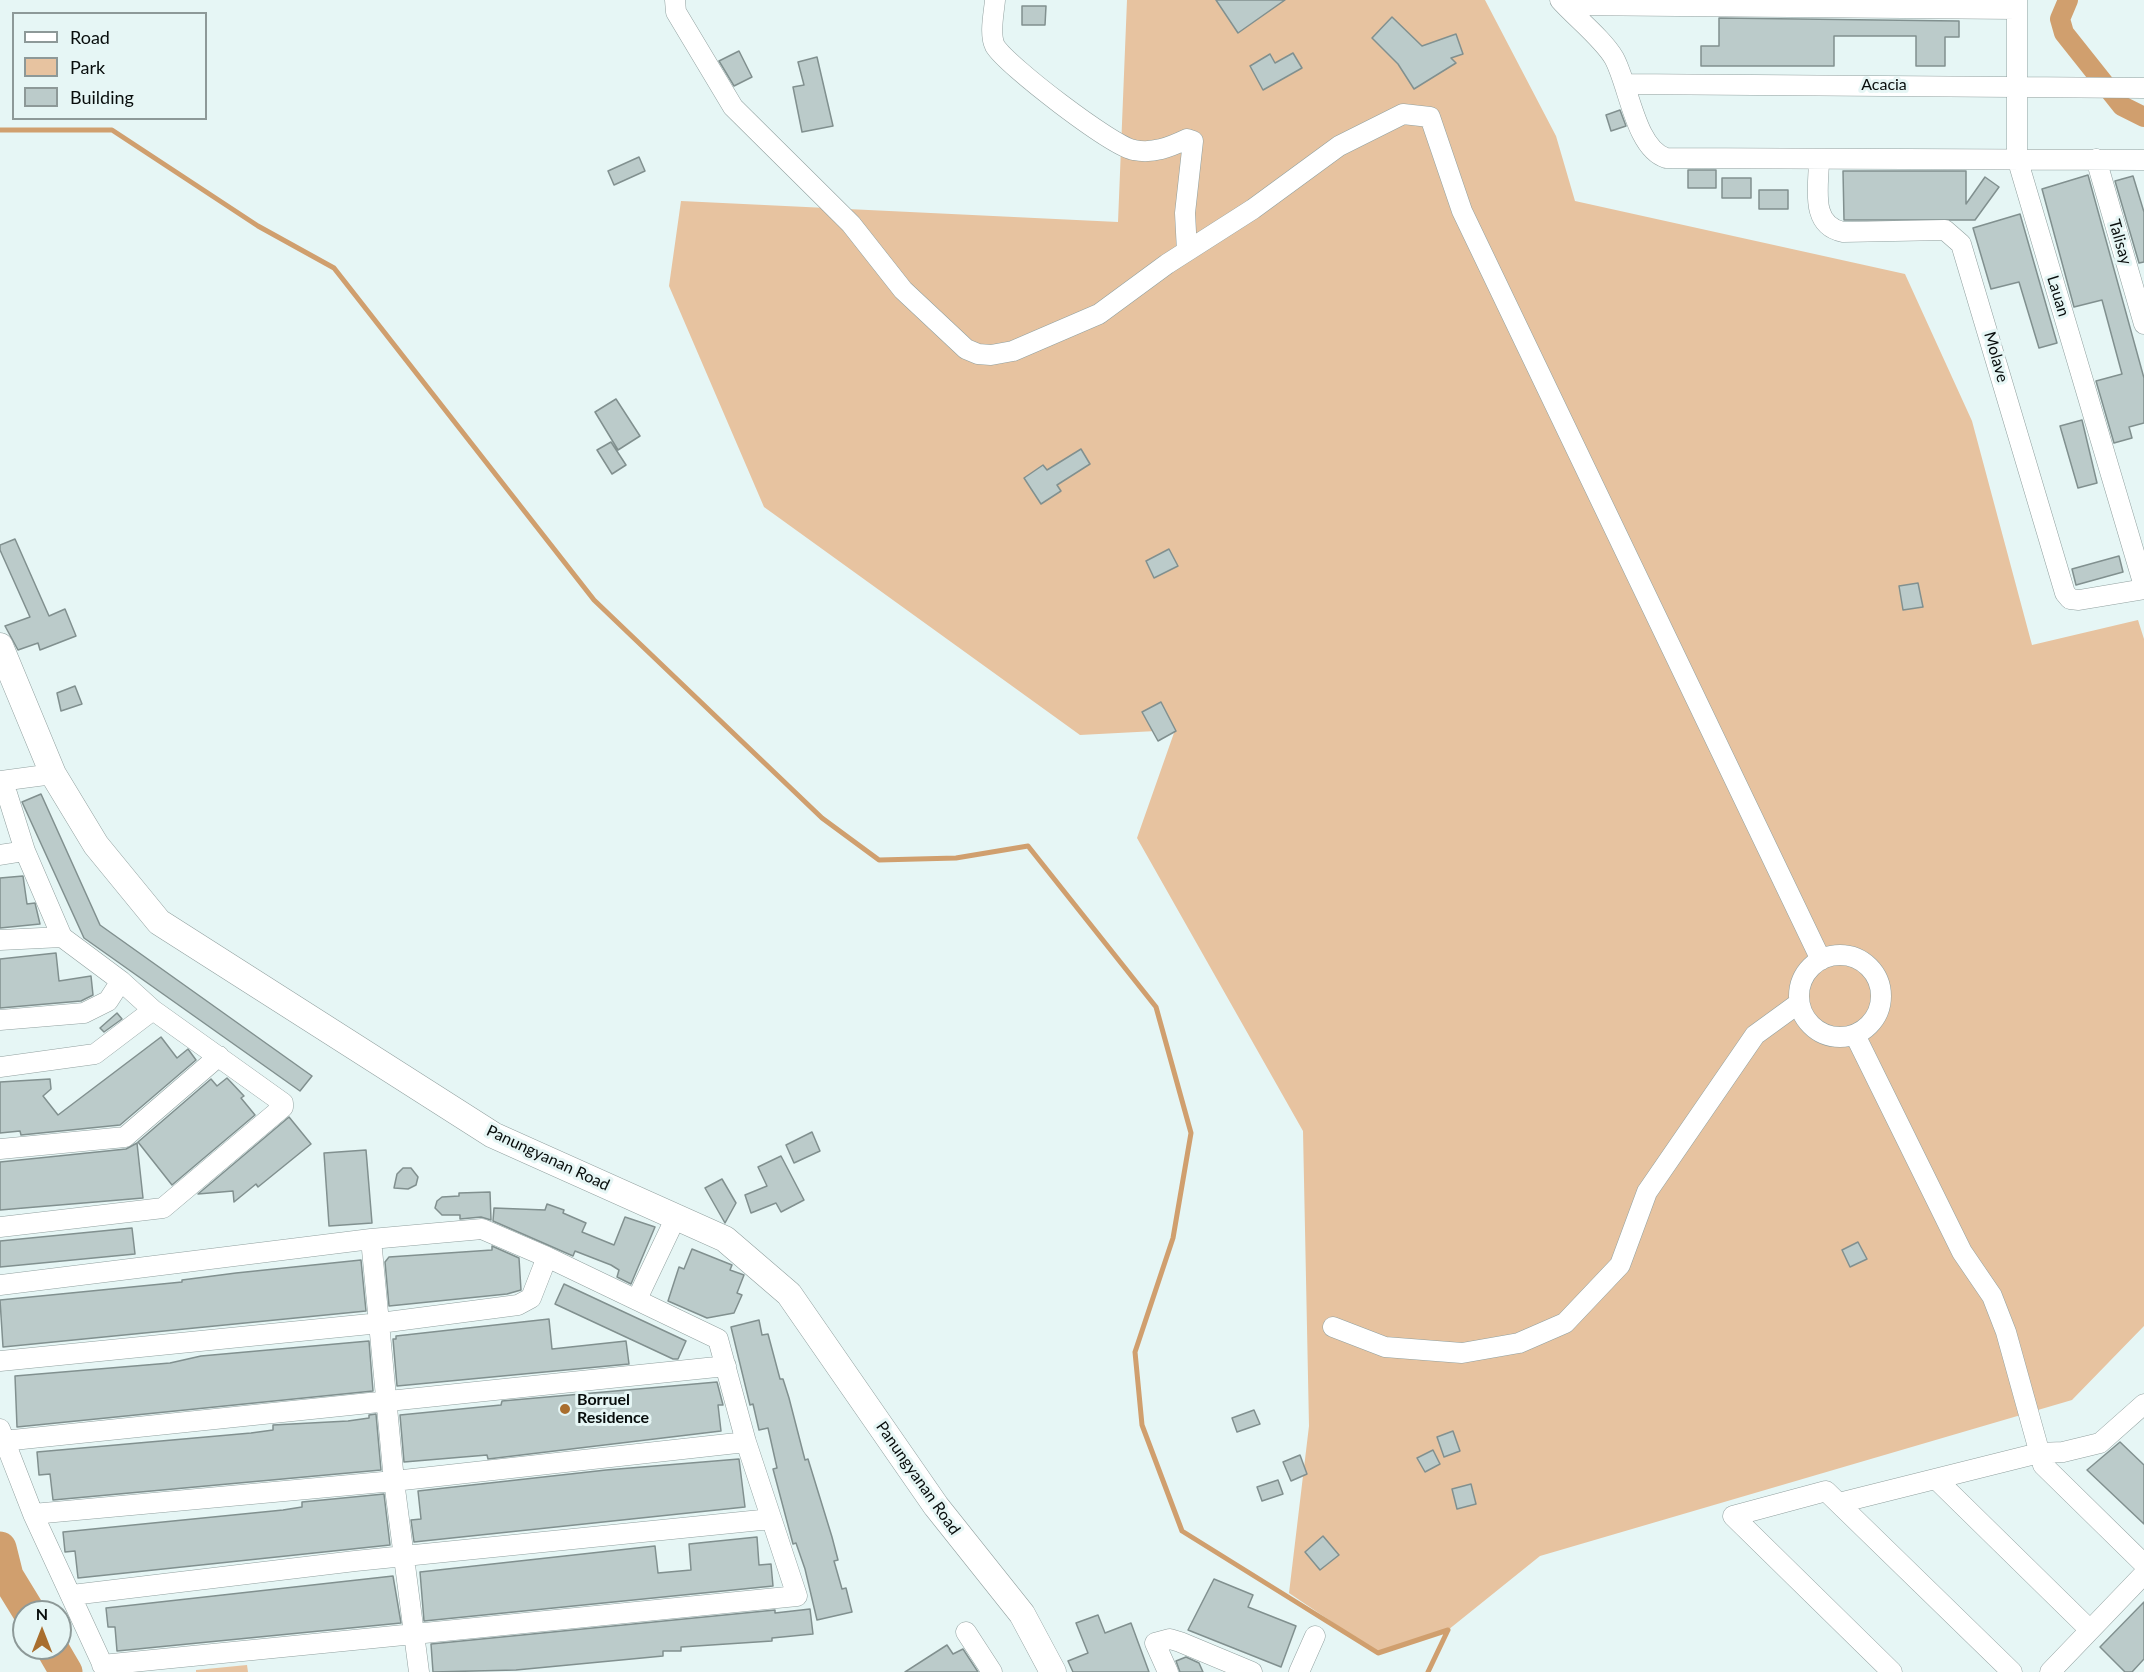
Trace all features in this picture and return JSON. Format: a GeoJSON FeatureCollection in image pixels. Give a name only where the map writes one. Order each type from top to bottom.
{"type":"FeatureCollection","features":[{"type":"Feature","properties":{"kind":"street"},"geometry":{"type":"LineString","coordinates":[[675,0],[676,12],[733,106],[851,224],[903,290],[966,349],[978,354],[991,355],[1013,351],[1099,314],[1187,251],[1253,209],[1339,146],[1403,114],[1430,117],[1462,211],[1821,960]]}},
{"type":"Feature","properties":{"kind":"street"},"geometry":{"type":"LineString","coordinates":[[995,0],[992,33],[995,45],[1012,63],[1100,134],[1132,150],[1168,148],[1187,139],[1193,141],[1185,213],[1187,251]]}},
{"type":"Feature","properties":{"kind":"street"},"geometry":{"type":"LineString","coordinates":[[1562,3],[2016,5]]}},
{"type":"Feature","properties":{"kind":"street"},"geometry":{"type":"LineString","coordinates":[[1562,3],[1614,57],[1646,142],[1656,155],[1666,158],[2144,160]]}},
{"type":"Feature","properties":{"kind":"street","name":"Lauan"},"geometry":{"type":"LineString","coordinates":[[2016,5],[2017,158],[2144,587]]}},
{"type":"Feature","properties":{"kind":"street","name":"Acacia"},"geometry":{"type":"LineString","coordinates":[[1624,84],[2136,88]]}},
{"type":"Feature","properties":{"kind":"street","name":"Molave"},"geometry":{"type":"LineString","coordinates":[[1819,159],[1819,213],[1823,223],[1831,230],[1843,232],[1945,230],[1961,244],[2065,592],[2070,599],[2079,600],[2144,587]]}},
{"type":"Feature","properties":{"kind":"street","name":"Talisay"},"geometry":{"type":"LineString","coordinates":[[2096,159],[2144,324]]}},
{"type":"Feature","properties":{"kind":"street","name":"Panungyanan Road"},"geometry":{"type":"LineString","coordinates":[[0,646],[53,774],[96,845],[159,922],[494,1135],[725,1239],[789,1294],[936,1506],[1022,1614],[1053,1672]]}},
{"type":"Feature","properties":{"kind":"street"},"geometry":{"type":"LineString","coordinates":[[0,1227],[163,1208],[283,1107],[282,1102],[153,1010],[121,981],[62,937],[25,851],[2,781],[53,774]]}},
{"type":"Feature","properties":{"kind":"street"},"geometry":{"type":"LineString","coordinates":[[0,855],[25,851]]}},
{"type":"Feature","properties":{"kind":"street"},"geometry":{"type":"LineString","coordinates":[[0,940],[62,937]]}},
{"type":"Feature","properties":{"kind":"street"},"geometry":{"type":"LineString","coordinates":[[1832,956],[1854,957],[1864,963],[1878,980],[1881,990],[1878,1012],[1864,1029],[1855,1035],[1834,1037],[1815,1029],[1802,1013],[1798,993],[1806,973],[1821,960],[1832,956]]}},
{"type":"Feature","properties":{"kind":"street"},"geometry":{"type":"LineString","coordinates":[[0,1020],[84,1012],[108,1002],[121,981]]}},
{"type":"Feature","properties":{"kind":"street"},"geometry":{"type":"LineString","coordinates":[[1333,1327],[1385,1347],[1462,1353],[1519,1343],[1565,1323],[1620,1265],[1647,1192],[1755,1035],[1799,1003]]}},
{"type":"Feature","properties":{"kind":"street"},"geometry":{"type":"LineString","coordinates":[[0,1067],[95,1054],[153,1010]]}},
{"type":"Feature","properties":{"kind":"street"},"geometry":{"type":"LineString","coordinates":[[1855,1035],[1962,1252],[1992,1296],[2006,1332],[2043,1465],[2144,1564]]}},
{"type":"Feature","properties":{"kind":"street"},"geometry":{"type":"LineString","coordinates":[[0,1149],[125,1137],[219,1056]]}},
{"type":"Feature","properties":{"kind":"street"},"geometry":{"type":"LineString","coordinates":[[637,1299],[676,1217]]}},
{"type":"Feature","properties":{"kind":"street"},"geometry":{"type":"LineString","coordinates":[[0,1285],[371,1239],[482,1229],[547,1257],[718,1339],[726,1366],[746,1442],[797,1596],[104,1669],[33,1514],[2,1435],[388,1401],[726,1366]]}},
{"type":"Feature","properties":{"kind":"street"},"geometry":{"type":"LineString","coordinates":[[371,1239],[394,1481],[412,1635],[419,1672]]}},
{"type":"Feature","properties":{"kind":"street"},"geometry":{"type":"LineString","coordinates":[[0,1361],[380,1323],[518,1305],[531,1298],[547,1257]]}},
{"type":"Feature","properties":{"kind":"street"},"geometry":{"type":"LineString","coordinates":[[1839,1503],[2038,1453],[2064,1452],[2100,1443],[2140,1416]]}},
{"type":"Feature","properties":{"kind":"street"},"geometry":{"type":"LineString","coordinates":[[33,1514],[394,1481],[746,1442]]}},
{"type":"Feature","properties":{"kind":"street"},"geometry":{"type":"LineString","coordinates":[[1937,1480],[2090,1630]]}},
{"type":"Feature","properties":{"kind":"street"},"geometry":{"type":"LineString","coordinates":[[1892,1672],[1733,1516],[1826,1491],[2012,1672]]}},
{"type":"Feature","properties":{"kind":"street"},"geometry":{"type":"LineString","coordinates":[[72,1595],[404,1556],[771,1519]]}},
{"type":"Feature","properties":{"kind":"street"},"geometry":{"type":"LineString","coordinates":[[2050,1672],[2144,1574]]}},
{"type":"Feature","properties":{"kind":"street"},"geometry":{"type":"LineString","coordinates":[[966,1632],[993,1672]]}},
{"type":"Feature","properties":{"kind":"street"},"geometry":{"type":"LineString","coordinates":[[1299,1672],[1315,1636]]}},
{"type":"Feature","properties":{"kind":"street"},"geometry":{"type":"LineString","coordinates":[[1168,1672],[1155,1643],[1170,1639],[1252,1672]]}},
{"type":"Feature","properties":{"kind":"green space"},"geometry":{"type":"Polygon","coordinates":[[[1127,0],[1485,0],[1556,136],[1575,201],[1905,274],[1972,421],[2032,645],[2138,620],[2144,639],[2144,1326],[2072,1400],[1540,1556],[1448,1630],[1378,1653],[1289,1593],[1309,1426],[1303,1131],[1137,838],[1175,730],[1080,735],[764,507],[669,286],[681,201],[1118,222],[1127,0]]]}},
{"type":"Feature","properties":{"kind":"green space"},"geometry":{"type":"Polygon","coordinates":[[[247,1665],[248,1672],[196,1672],[196,1670],[247,1665]]]}},
{"type":"Feature","properties":{"kind":"building"},"geometry":{"type":"Polygon","coordinates":[[[1216,0],[1285,0],[1238,33],[1216,0]]]}},
{"type":"Feature","properties":{"kind":"building"},"geometry":{"type":"Polygon","coordinates":[[[1022,6],[1046,6],[1045,25],[1022,25],[1022,6]]]}},
{"type":"Feature","properties":{"kind":"building"},"geometry":{"type":"Polygon","coordinates":[[[1392,17],[1422,46],[1456,34],[1463,54],[1451,58],[1456,63],[1414,89],[1398,64],[1372,38],[1392,17]]]}},
{"type":"Feature","properties":{"kind":"building"},"geometry":{"type":"Polygon","coordinates":[[[1719,18],[1959,21],[1959,37],[1945,37],[1945,66],[1916,66],[1916,36],[1834,36],[1834,66],[1701,66],[1701,46],[1719,46],[1719,18]]]}},
{"type":"Feature","properties":{"kind":"building"},"geometry":{"type":"Polygon","coordinates":[[[739,51],[752,77],[734,86],[719,61],[739,51]]]}},
{"type":"Feature","properties":{"kind":"building"},"geometry":{"type":"Polygon","coordinates":[[[1293,53],[1302,68],[1263,90],[1250,66],[1270,54],[1275,63],[1293,53]]]}},
{"type":"Feature","properties":{"kind":"building"},"geometry":{"type":"Polygon","coordinates":[[[817,57],[833,126],[802,132],[793,87],[804,85],[798,62],[817,57]]]}},
{"type":"Feature","properties":{"kind":"building"},"geometry":{"type":"Polygon","coordinates":[[[1620,110],[1626,126],[1611,131],[1606,115],[1620,110]]]}},
{"type":"Feature","properties":{"kind":"building"},"geometry":{"type":"Polygon","coordinates":[[[639,157],[645,171],[614,185],[608,171],[639,157]]]}},
{"type":"Feature","properties":{"kind":"building"},"geometry":{"type":"Polygon","coordinates":[[[1688,170],[1716,170],[1716,188],[1688,188],[1688,170]]]}},
{"type":"Feature","properties":{"kind":"building"},"geometry":{"type":"Polygon","coordinates":[[[1843,171],[1966,171],[1966,204],[1985,177],[1999,187],[1975,220],[1844,220],[1843,171]]]}},
{"type":"Feature","properties":{"kind":"building"},"geometry":{"type":"Polygon","coordinates":[[[2088,175],[2144,378],[2144,423],[2129,427],[2132,438],[2114,443],[2096,381],[2122,374],[2102,300],[2074,307],[2042,189],[2088,175]]]}},
{"type":"Feature","properties":{"kind":"building"},"geometry":{"type":"Polygon","coordinates":[[[2133,176],[2144,212],[2144,262],[2139,263],[2115,181],[2133,176]]]}},
{"type":"Feature","properties":{"kind":"building"},"geometry":{"type":"Polygon","coordinates":[[[1722,178],[1751,178],[1751,198],[1722,198],[1722,178]]]}},
{"type":"Feature","properties":{"kind":"building"},"geometry":{"type":"Polygon","coordinates":[[[1759,190],[1788,190],[1788,209],[1759,209],[1759,190]]]}},
{"type":"Feature","properties":{"kind":"building"},"geometry":{"type":"Polygon","coordinates":[[[2020,214],[2057,343],[2039,348],[2019,282],[1991,289],[1973,228],[2020,214]]]}},
{"type":"Feature","properties":{"kind":"building"},"geometry":{"type":"Polygon","coordinates":[[[616,399],[640,436],[618,450],[595,412],[616,399]]]}},
{"type":"Feature","properties":{"kind":"building"},"geometry":{"type":"Polygon","coordinates":[[[2082,420],[2097,483],[2078,488],[2060,426],[2082,420]]]}},
{"type":"Feature","properties":{"kind":"building"},"geometry":{"type":"Polygon","coordinates":[[[611,442],[626,465],[612,474],[597,450],[611,442]]]}},
{"type":"Feature","properties":{"kind":"building"},"geometry":{"type":"Polygon","coordinates":[[[1081,449],[1090,464],[1057,485],[1061,491],[1041,504],[1024,478],[1043,465],[1047,470],[1081,449]]]}},
{"type":"Feature","properties":{"kind":"building"},"geometry":{"type":"Polygon","coordinates":[[[15,539],[49,616],[65,609],[76,636],[40,650],[38,643],[18,650],[5,626],[30,617],[0,550],[0,545],[15,539]]]}},
{"type":"Feature","properties":{"kind":"building"},"geometry":{"type":"Polygon","coordinates":[[[1169,549],[1178,566],[1154,578],[1146,561],[1169,549]]]}},
{"type":"Feature","properties":{"kind":"building"},"geometry":{"type":"Polygon","coordinates":[[[2119,556],[2123,572],[2076,585],[2072,569],[2119,556]]]}},
{"type":"Feature","properties":{"kind":"building"},"geometry":{"type":"Polygon","coordinates":[[[1918,583],[1923,607],[1903,610],[1899,586],[1918,583]]]}},
{"type":"Feature","properties":{"kind":"building"},"geometry":{"type":"Polygon","coordinates":[[[75,686],[82,704],[61,711],[57,693],[75,686]]]}},
{"type":"Feature","properties":{"kind":"building"},"geometry":{"type":"Polygon","coordinates":[[[1161,702],[1176,731],[1158,741],[1142,712],[1161,702]]]}},
{"type":"Feature","properties":{"kind":"building"},"geometry":{"type":"Polygon","coordinates":[[[41,794],[100,925],[312,1076],[300,1091],[84,938],[22,802],[41,794]]]}},
{"type":"Feature","properties":{"kind":"building"},"geometry":{"type":"Polygon","coordinates":[[[23,876],[27,904],[35,903],[40,924],[0,928],[0,878],[23,876]]]}},
{"type":"Feature","properties":{"kind":"building"},"geometry":{"type":"Polygon","coordinates":[[[56,953],[59,981],[91,976],[93,995],[81,1001],[0,1008],[0,959],[56,953]]]}},
{"type":"Feature","properties":{"kind":"building"},"geometry":{"type":"Polygon","coordinates":[[[117,1013],[122,1019],[104,1032],[100,1028],[117,1013]]]}},
{"type":"Feature","properties":{"kind":"building"},"geometry":{"type":"Polygon","coordinates":[[[161,1037],[177,1058],[188,1049],[196,1060],[120,1125],[21,1135],[20,1131],[0,1133],[0,1082],[50,1079],[51,1089],[43,1096],[58,1115],[161,1037]]]}},
{"type":"Feature","properties":{"kind":"building"},"geometry":{"type":"Polygon","coordinates":[[[227,1078],[244,1096],[241,1098],[255,1115],[172,1185],[138,1142],[211,1079],[217,1086],[227,1078]]]}},
{"type":"Feature","properties":{"kind":"building"},"geometry":{"type":"Polygon","coordinates":[[[289,1117],[311,1144],[258,1187],[256,1184],[234,1202],[233,1191],[198,1194],[289,1117]]]}},
{"type":"Feature","properties":{"kind":"building"},"geometry":{"type":"Polygon","coordinates":[[[812,1132],[820,1151],[794,1163],[786,1145],[812,1132]]]}},
{"type":"Feature","properties":{"kind":"building"},"geometry":{"type":"Polygon","coordinates":[[[137,1143],[143,1198],[0,1210],[0,1162],[126,1149],[137,1143]]]}},
{"type":"Feature","properties":{"kind":"building"},"geometry":{"type":"Polygon","coordinates":[[[366,1150],[372,1223],[329,1226],[324,1153],[366,1150]]]}},
{"type":"Feature","properties":{"kind":"building"},"geometry":{"type":"Polygon","coordinates":[[[781,1156],[804,1200],[781,1212],[776,1203],[751,1213],[745,1195],[767,1186],[758,1167],[781,1156]]]}},
{"type":"Feature","properties":{"kind":"building"},"geometry":{"type":"Polygon","coordinates":[[[403,1168],[411,1168],[418,1177],[416,1185],[408,1189],[394,1188],[397,1174],[403,1168]]]}},
{"type":"Feature","properties":{"kind":"building"},"geometry":{"type":"Polygon","coordinates":[[[722,1179],[736,1203],[725,1223],[705,1188],[722,1179]]]}},
{"type":"Feature","properties":{"kind":"building"},"geometry":{"type":"Polygon","coordinates":[[[490,1192],[491,1220],[481,1217],[460,1219],[460,1215],[442,1215],[435,1208],[437,1201],[442,1197],[459,1196],[459,1193],[490,1192]]]}},
{"type":"Feature","properties":{"kind":"building"},"geometry":{"type":"Polygon","coordinates":[[[547,1204],[564,1210],[563,1213],[586,1223],[582,1232],[614,1245],[625,1217],[655,1227],[631,1284],[617,1277],[619,1270],[611,1265],[575,1251],[573,1256],[493,1221],[494,1208],[545,1210],[547,1204]]]}},
{"type":"Feature","properties":{"kind":"building"},"geometry":{"type":"Polygon","coordinates":[[[132,1228],[135,1254],[0,1267],[0,1241],[132,1228]]]}},
{"type":"Feature","properties":{"kind":"building"},"geometry":{"type":"Polygon","coordinates":[[[1858,1242],[1867,1259],[1850,1267],[1842,1250],[1858,1242]]]}},
{"type":"Feature","properties":{"kind":"building"},"geometry":{"type":"Polygon","coordinates":[[[492,1246],[519,1258],[521,1290],[507,1294],[389,1306],[385,1262],[389,1257],[492,1250],[492,1246]]]}},
{"type":"Feature","properties":{"kind":"building"},"geometry":{"type":"Polygon","coordinates":[[[692,1249],[732,1265],[730,1270],[744,1275],[737,1293],[742,1295],[734,1313],[707,1318],[668,1301],[679,1267],[684,1269],[692,1249]]]}},
{"type":"Feature","properties":{"kind":"building"},"geometry":{"type":"Polygon","coordinates":[[[361,1260],[366,1311],[3,1347],[0,1300],[182,1282],[182,1280],[236,1273],[361,1260]]]}},
{"type":"Feature","properties":{"kind":"building"},"geometry":{"type":"Polygon","coordinates":[[[564,1284],[686,1341],[678,1359],[673,1359],[555,1304],[564,1284]]]}},
{"type":"Feature","properties":{"kind":"building"},"geometry":{"type":"Polygon","coordinates":[[[549,1319],[552,1349],[626,1341],[629,1364],[397,1386],[393,1339],[396,1339],[396,1336],[549,1319]]]}},
{"type":"Feature","properties":{"kind":"building"},"geometry":{"type":"Polygon","coordinates":[[[759,1320],[762,1335],[768,1334],[780,1379],[783,1379],[805,1460],[808,1459],[832,1537],[838,1560],[834,1561],[842,1589],[846,1588],[852,1612],[817,1620],[805,1569],[796,1543],[793,1544],[773,1469],[777,1468],[768,1428],[759,1430],[753,1404],[750,1405],[731,1327],[759,1320]]]}},
{"type":"Feature","properties":{"kind":"building"},"geometry":{"type":"Polygon","coordinates":[[[369,1341],[373,1391],[17,1427],[15,1376],[170,1363],[201,1356],[369,1341]]]}},
{"type":"Feature","properties":{"kind":"building"},"geometry":{"type":"Polygon","coordinates":[[[717,1382],[723,1405],[718,1405],[721,1431],[488,1459],[487,1455],[404,1462],[400,1415],[501,1405],[502,1401],[717,1382]]]}},
{"type":"Feature","properties":{"kind":"building"},"geometry":{"type":"Polygon","coordinates":[[[1254,1410],[1260,1424],[1237,1432],[1232,1418],[1254,1410]]]}},
{"type":"Feature","properties":{"kind":"building"},"geometry":{"type":"Polygon","coordinates":[[[376,1414],[381,1470],[53,1500],[50,1474],[39,1475],[37,1452],[251,1433],[273,1430],[273,1425],[348,1421],[369,1418],[369,1415],[376,1414]]]}},
{"type":"Feature","properties":{"kind":"building"},"geometry":{"type":"Polygon","coordinates":[[[1453,1431],[1460,1451],[1444,1457],[1437,1437],[1453,1431]]]}},
{"type":"Feature","properties":{"kind":"building"},"geometry":{"type":"Polygon","coordinates":[[[2120,1442],[2144,1465],[2144,1524],[2087,1470],[2120,1442]]]}},
{"type":"Feature","properties":{"kind":"building"},"geometry":{"type":"Polygon","coordinates":[[[1433,1450],[1440,1464],[1425,1472],[1417,1458],[1433,1450]]]}},
{"type":"Feature","properties":{"kind":"building"},"geometry":{"type":"Polygon","coordinates":[[[1300,1455],[1307,1474],[1291,1481],[1283,1462],[1300,1455]]]}},
{"type":"Feature","properties":{"kind":"building"},"geometry":{"type":"Polygon","coordinates":[[[739,1459],[745,1507],[414,1542],[411,1520],[421,1519],[418,1491],[606,1470],[739,1459]]]}},
{"type":"Feature","properties":{"kind":"building"},"geometry":{"type":"Polygon","coordinates":[[[1278,1480],[1283,1494],[1262,1501],[1257,1487],[1278,1480]]]}},
{"type":"Feature","properties":{"kind":"building"},"geometry":{"type":"Polygon","coordinates":[[[1471,1484],[1476,1504],[1457,1509],[1452,1489],[1471,1484]]]}},
{"type":"Feature","properties":{"kind":"building"},"geometry":{"type":"Polygon","coordinates":[[[384,1494],[390,1545],[78,1578],[75,1551],[65,1552],[63,1532],[283,1510],[302,1507],[302,1502],[384,1494]]]}},
{"type":"Feature","properties":{"kind":"building"},"geometry":{"type":"Polygon","coordinates":[[[1323,1536],[1339,1555],[1320,1570],[1305,1552],[1323,1536]]]}},
{"type":"Feature","properties":{"kind":"building"},"geometry":{"type":"Polygon","coordinates":[[[757,1537],[759,1565],[771,1564],[773,1586],[424,1621],[420,1572],[655,1546],[658,1573],[691,1570],[689,1544],[757,1537]]]}},
{"type":"Feature","properties":{"kind":"building"},"geometry":{"type":"Polygon","coordinates":[[[393,1576],[401,1623],[117,1651],[115,1627],[108,1627],[106,1608],[393,1576]]]}},
{"type":"Feature","properties":{"kind":"building"},"geometry":{"type":"Polygon","coordinates":[[[1214,1579],[1253,1595],[1248,1607],[1296,1626],[1281,1667],[1188,1630],[1214,1579]]]}},
{"type":"Feature","properties":{"kind":"building"},"geometry":{"type":"Polygon","coordinates":[[[2144,1602],[2144,1659],[2132,1672],[2125,1672],[2100,1647],[2144,1602]]]}},
{"type":"Feature","properties":{"kind":"building"},"geometry":{"type":"Polygon","coordinates":[[[810,1609],[813,1634],[772,1638],[772,1641],[681,1647],[681,1651],[663,1651],[663,1656],[516,1670],[433,1672],[431,1644],[775,1610],[775,1613],[810,1609]]]}},
{"type":"Feature","properties":{"kind":"building"},"geometry":{"type":"Polygon","coordinates":[[[1098,1615],[1105,1633],[1131,1623],[1149,1672],[1073,1672],[1068,1661],[1088,1653],[1076,1623],[1098,1615]]]}},
{"type":"Feature","properties":{"kind":"building"},"geometry":{"type":"Polygon","coordinates":[[[947,1645],[953,1654],[963,1649],[978,1672],[905,1672],[947,1645]]]}},
{"type":"Feature","properties":{"kind":"building"},"geometry":{"type":"Polygon","coordinates":[[[1186,1657],[1199,1663],[1203,1672],[1180,1672],[1176,1661],[1186,1657]]]}},
{"type":"Feature","properties":{"kind":"waterway"},"geometry":{"type":"LineString","coordinates":[[2068,0],[2060,19],[2064,33],[2122,106],[2144,117]]}},
{"type":"Feature","properties":{"kind":"waterway"},"geometry":{"type":"LineString","coordinates":[[0,130],[112,130],[258,226],[334,268],[594,600],[822,818],[879,860],[956,858],[1028,846],[1156,1007],[1191,1133],[1173,1238],[1135,1352],[1142,1425],[1182,1531],[1378,1653],[1448,1630]]}},
{"type":"Feature","properties":{"kind":"waterway"},"geometry":{"type":"LineString","coordinates":[[0,1548],[7,1576],[22,1600]]}},
{"type":"Feature","properties":{"kind":"waterway"},"geometry":{"type":"LineString","coordinates":[[1428,1672],[1448,1630]]}},
{"type":"Feature","properties":{"kind":"waterway"},"geometry":{"type":"LineString","coordinates":[[59,1660],[66,1672]]}},
{"type":"Feature","properties":{"kind":"place","name":"Borruel Residence"},"geometry":{"type":"Point","coordinates":[565,1409]}}]}
